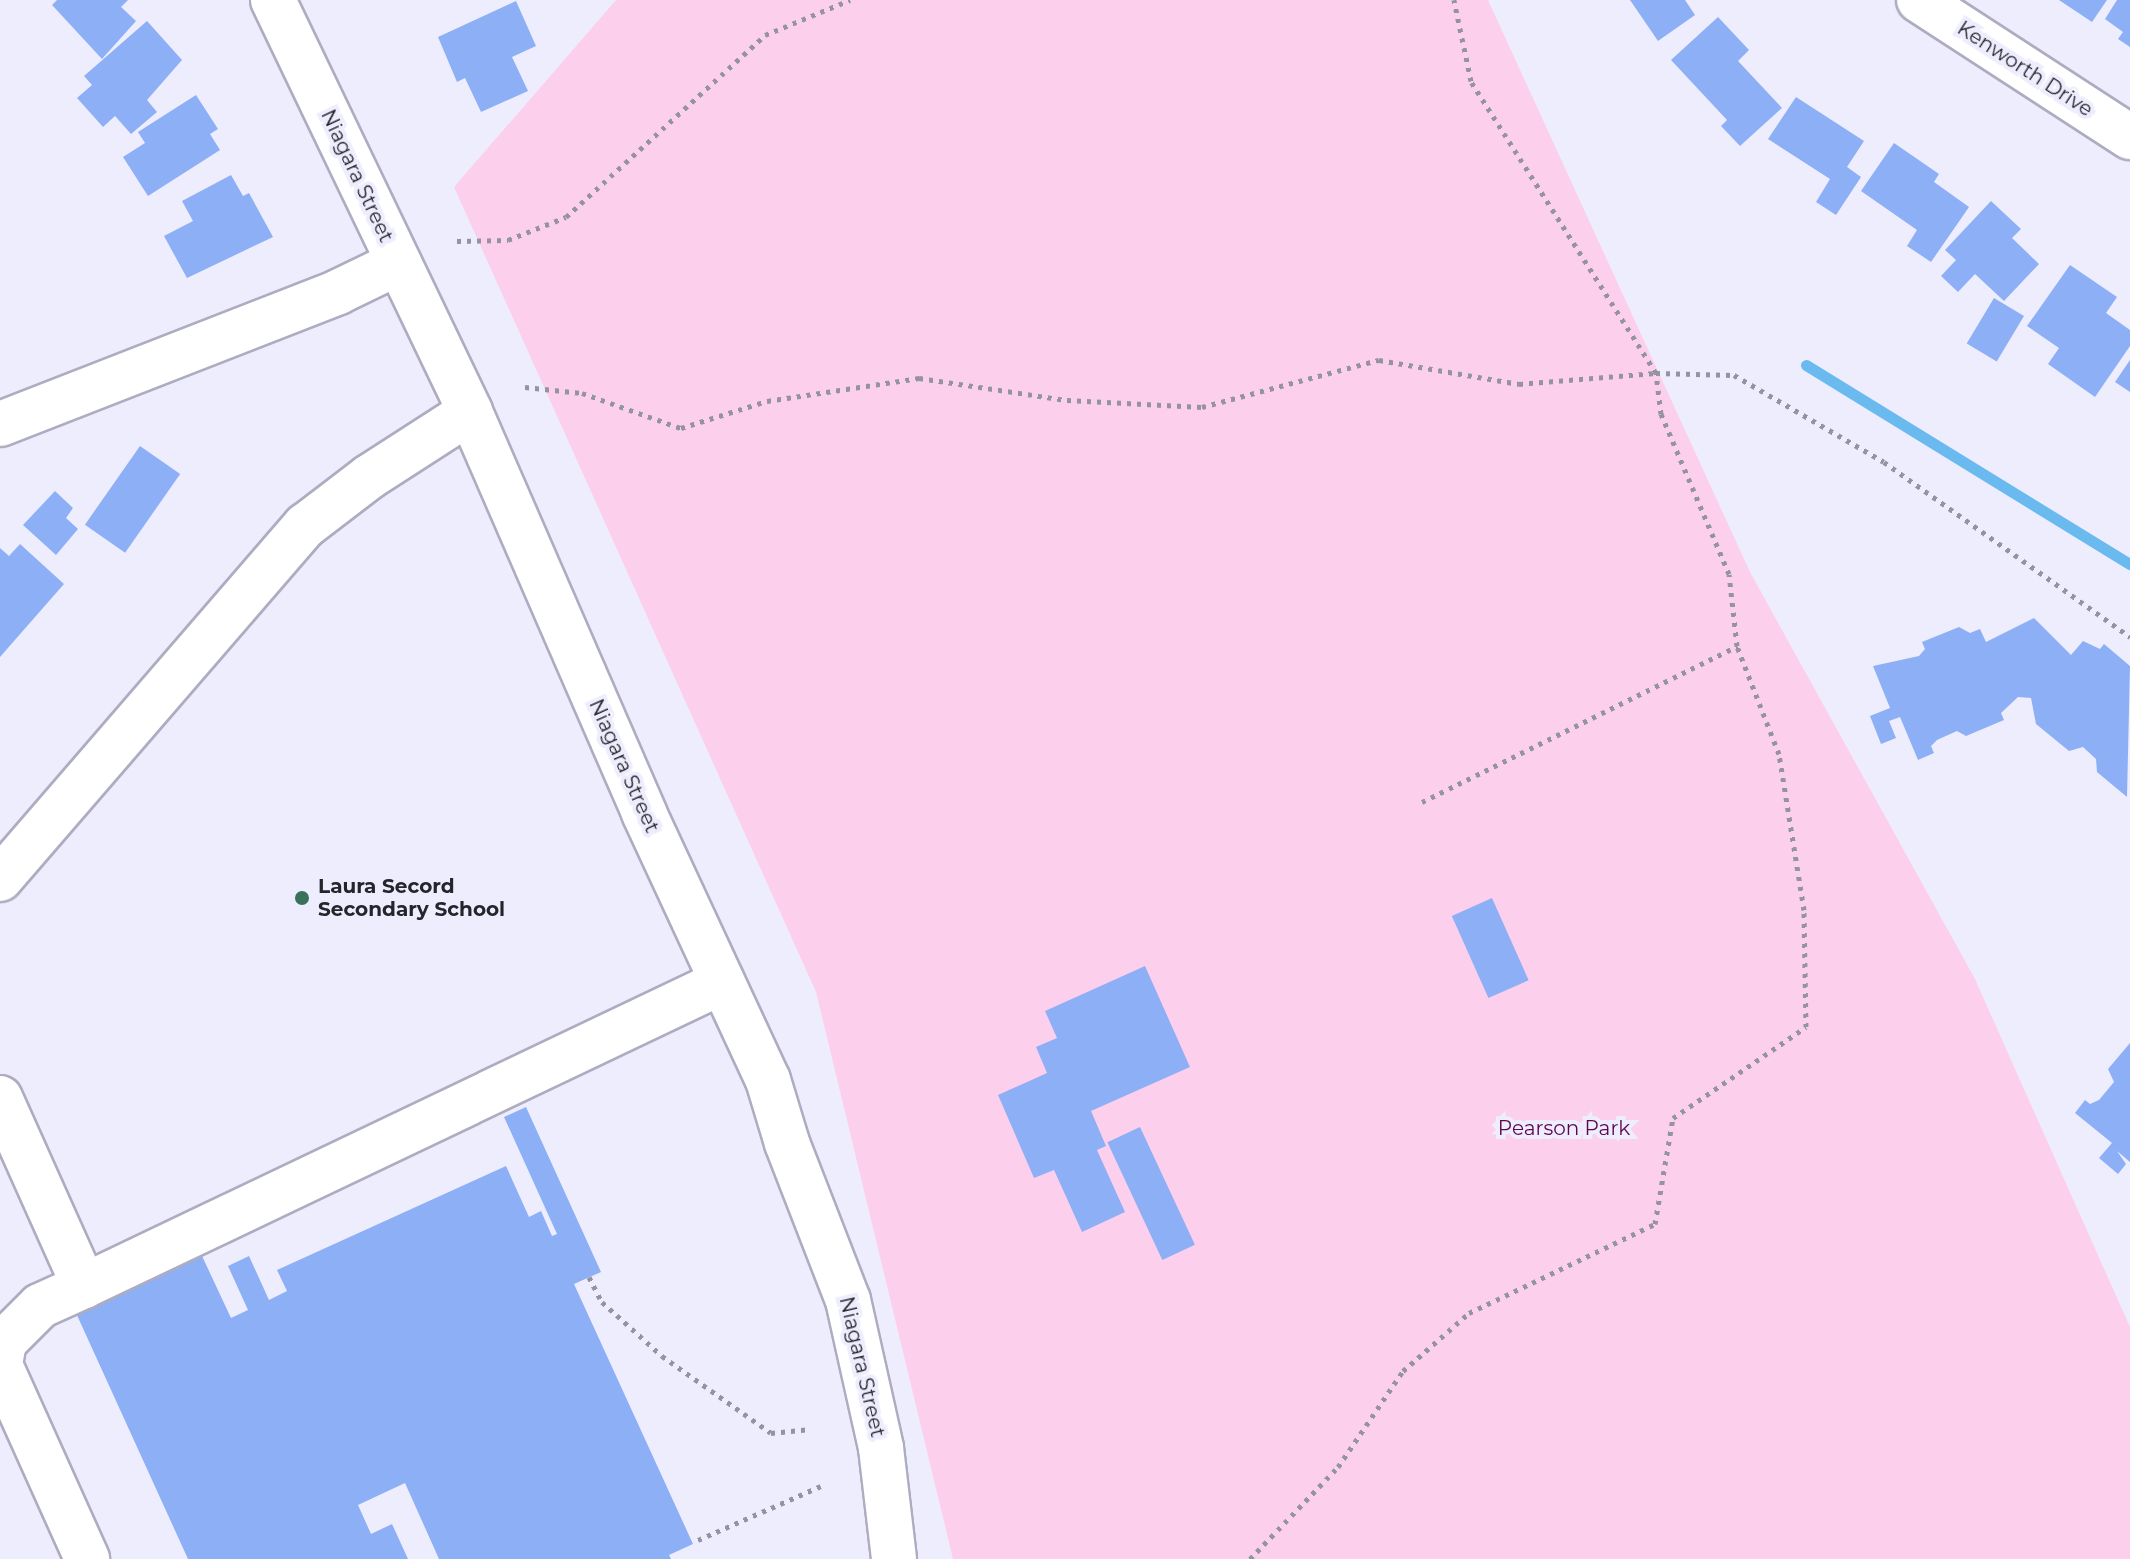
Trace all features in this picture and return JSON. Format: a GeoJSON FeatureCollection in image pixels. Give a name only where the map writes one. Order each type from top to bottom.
{"type":"FeatureCollection","features":[{"type":"Feature","properties":{"kind":"main road","name":"Niagara Street"},"geometry":{"type":"LineString","coordinates":[[273,0],[470,412],[768,1080],[787,1143],[848,1300],[881,1448],[894,1559]]}},
{"type":"Feature","properties":{"kind":"main road","name":"Kenworth Drive"},"geometry":{"type":"LineString","coordinates":[[1919,0],[2130,137]]}},
{"type":"Feature","properties":{"kind":"main road"},"geometry":{"type":"LineString","coordinates":[[0,424],[338,292],[398,263]]}},
{"type":"Feature","properties":{"kind":"main road"},"geometry":{"type":"LineString","coordinates":[[0,879],[305,526],[369,477],[470,412]]}},
{"type":"Feature","properties":{"kind":"main road"},"geometry":{"type":"LineString","coordinates":[[87,1559],[0,1365],[4,1342],[40,1306],[722,982]]}},
{"type":"Feature","properties":{"kind":"main road"},"geometry":{"type":"LineString","coordinates":[[0,1098],[84,1286]]}},
{"type":"Feature","properties":{"kind":"path"},"geometry":{"type":"LineString","coordinates":[[457,241],[508,240],[566,217],[765,35],[850,0]]}},
{"type":"Feature","properties":{"kind":"path"},"geometry":{"type":"LineString","coordinates":[[1250,1559],[1338,1467],[1403,1371],[1469,1313],[1655,1224],[1673,1118],[1806,1027],[1804,910],[1779,754],[1737,646],[1729,574],[1661,414],[1656,373],[1471,81],[1454,0]]}},
{"type":"Feature","properties":{"kind":"path"},"geometry":{"type":"LineString","coordinates":[[525,387],[582,393],[681,428],[767,401],[919,378],[1067,400],[1202,407],[1379,360],[1519,384],[1656,373],[1734,375],[1897,471],[2130,637]]}},
{"type":"Feature","properties":{"kind":"path"},"geometry":{"type":"LineString","coordinates":[[1422,802],[1737,646]]}},
{"type":"Feature","properties":{"kind":"path"},"geometry":{"type":"LineString","coordinates":[[589,1277],[602,1302],[662,1356],[771,1433],[811,1429]]}},
{"type":"Feature","properties":{"kind":"path"},"geometry":{"type":"LineString","coordinates":[[698,1540],[821,1486]]}},
{"type":"Feature","properties":{"kind":"green space","name":"Pearson Park"},"geometry":{"type":"Polygon","coordinates":[[[616,0],[1488,0],[1750,572],[1975,979],[2130,1327],[2130,1559],[953,1559],[816,992],[454,187],[616,0]]]}},
{"type":"Feature","properties":{"kind":"building"},"geometry":{"type":"Polygon","coordinates":[[[57,0],[128,0],[121,7],[136,21],[102,59],[52,5],[57,0]]]}},
{"type":"Feature","properties":{"kind":"building"},"geometry":{"type":"Polygon","coordinates":[[[1630,0],[1685,0],[1695,15],[1658,41],[1630,0]]]}},
{"type":"Feature","properties":{"kind":"building"},"geometry":{"type":"Polygon","coordinates":[[[2059,0],[2107,0],[2092,22],[2059,0]]]}},
{"type":"Feature","properties":{"kind":"building"},"geometry":{"type":"Polygon","coordinates":[[[2117,0],[2130,0],[2130,47],[2118,39],[2123,32],[2105,19],[2117,0]]]}},
{"type":"Feature","properties":{"kind":"building"},"geometry":{"type":"Polygon","coordinates":[[[516,1],[536,46],[512,57],[528,91],[481,112],[465,78],[457,82],[438,37],[516,1]]]}},
{"type":"Feature","properties":{"kind":"building"},"geometry":{"type":"Polygon","coordinates":[[[1718,17],[1749,50],[1738,61],[1782,108],[1740,146],[1721,126],[1727,120],[1671,60],[1718,17]]]}},
{"type":"Feature","properties":{"kind":"building"},"geometry":{"type":"Polygon","coordinates":[[[147,21],[182,60],[147,100],[157,112],[131,134],[115,116],[103,127],[77,98],[92,85],[84,76],[147,21]]]}},
{"type":"Feature","properties":{"kind":"building"},"geometry":{"type":"Polygon","coordinates":[[[196,95],[218,129],[210,134],[220,150],[148,196],[123,157],[145,143],[138,132],[196,95]]]}},
{"type":"Feature","properties":{"kind":"building"},"geometry":{"type":"Polygon","coordinates":[[[1796,97],[1864,141],[1847,167],[1861,177],[1836,215],[1816,202],[1830,179],[1768,139],[1796,97]]]}},
{"type":"Feature","properties":{"kind":"building"},"geometry":{"type":"Polygon","coordinates":[[[1894,143],[1939,174],[1934,182],[1969,207],[1931,262],[1907,246],[1917,230],[1861,191],[1894,143]]]}},
{"type":"Feature","properties":{"kind":"building"},"geometry":{"type":"Polygon","coordinates":[[[231,175],[243,196],[249,193],[273,237],[187,278],[164,236],[193,221],[182,201],[231,175]]]}},
{"type":"Feature","properties":{"kind":"building"},"geometry":{"type":"Polygon","coordinates":[[[1991,201],[2021,229],[2012,238],[2039,264],[2004,301],[1975,274],[1958,292],[1941,276],[1956,260],[1945,250],[1991,201]]]}},
{"type":"Feature","properties":{"kind":"building"},"geometry":{"type":"Polygon","coordinates":[[[2070,265],[2117,297],[2106,313],[2130,330],[2130,346],[2095,397],[2048,364],[2059,348],[2027,326],[2070,265]]]}},
{"type":"Feature","properties":{"kind":"building"},"geometry":{"type":"Polygon","coordinates":[[[1994,298],[2024,316],[1997,361],[1967,343],[1994,298]]]}},
{"type":"Feature","properties":{"kind":"building"},"geometry":{"type":"Polygon","coordinates":[[[2130,360],[2130,392],[2115,382],[2130,360]]]}},
{"type":"Feature","properties":{"kind":"building"},"geometry":{"type":"Polygon","coordinates":[[[140,446],[180,474],[125,553],[85,525],[140,446]]]}},
{"type":"Feature","properties":{"kind":"building"},"geometry":{"type":"Polygon","coordinates":[[[55,491],[73,508],[66,518],[78,529],[56,555],[23,525],[55,491]]]}},
{"type":"Feature","properties":{"kind":"building"},"geometry":{"type":"Polygon","coordinates":[[[20,544],[64,584],[0,657],[0,548],[9,556],[20,544]]]}},
{"type":"Feature","properties":{"kind":"building"},"geometry":{"type":"Polygon","coordinates":[[[2034,618],[2071,655],[2083,641],[2100,649],[2104,644],[2130,666],[2127,797],[2097,772],[2096,759],[2083,747],[2069,751],[2036,724],[2031,698],[2018,697],[2001,713],[2004,720],[1966,736],[1957,731],[1937,740],[1931,746],[1934,753],[1918,760],[1900,717],[1889,721],[1896,738],[1881,744],[1870,716],[1890,708],[1873,666],[1919,656],[1925,649],[1922,642],[1959,627],[1970,633],[1980,629],[1986,642],[2034,618]]]}},
{"type":"Feature","properties":{"kind":"building"},"geometry":{"type":"Polygon","coordinates":[[[1492,898],[1529,980],[1488,998],[1452,916],[1492,898]]]}},
{"type":"Feature","properties":{"kind":"building"},"geometry":{"type":"Polygon","coordinates":[[[1145,966],[1190,1067],[1091,1111],[1106,1146],[1097,1150],[1125,1212],[1082,1232],[1054,1170],[1034,1178],[998,1095],[1047,1073],[1036,1047],[1057,1038],[1045,1011],[1145,966]]]}},
{"type":"Feature","properties":{"kind":"building"},"geometry":{"type":"Polygon","coordinates":[[[2130,1043],[2130,1162],[2117,1151],[2126,1164],[2118,1174],[2099,1158],[2112,1143],[2075,1113],[2085,1100],[2090,1104],[2099,1100],[2114,1082],[2108,1069],[2130,1043]]]}},
{"type":"Feature","properties":{"kind":"building"},"geometry":{"type":"Polygon","coordinates":[[[526,1107],[601,1272],[574,1284],[693,1544],[669,1555],[671,1559],[439,1559],[405,1483],[358,1505],[371,1534],[392,1524],[408,1559],[188,1559],[76,1313],[202,1256],[231,1318],[248,1310],[228,1266],[249,1256],[269,1300],[287,1291],[277,1270],[506,1166],[529,1217],[541,1211],[552,1236],[557,1234],[504,1117],[526,1107]]]}},
{"type":"Feature","properties":{"kind":"building"},"geometry":{"type":"Polygon","coordinates":[[[1140,1127],[1195,1245],[1162,1260],[1107,1142],[1140,1127]]]}},
{"type":"Feature","properties":{"kind":"waterway"},"geometry":{"type":"LineString","coordinates":[[1806,365],[2130,564]]}},
{"type":"Feature","properties":{"kind":"place","name":"Laura Secord Secondary School"},"geometry":{"type":"Point","coordinates":[302,898]}}]}
